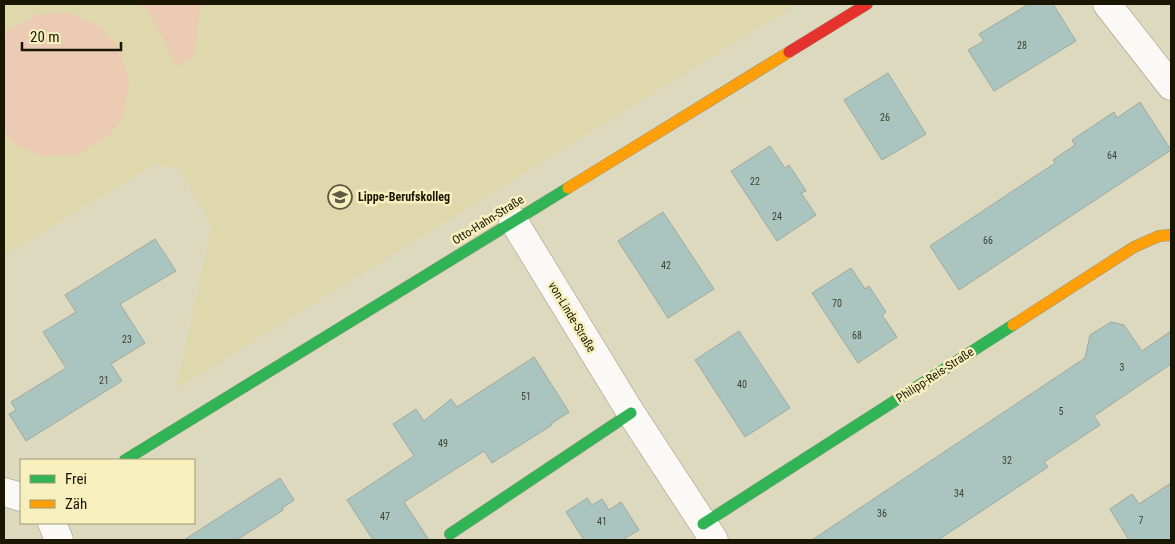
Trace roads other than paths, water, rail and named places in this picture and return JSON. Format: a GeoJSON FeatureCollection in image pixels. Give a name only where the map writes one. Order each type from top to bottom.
{"type":"FeatureCollection","features":[{"type":"Feature","properties":{"kind":"street","name":"Otto-Hahn-Straße"},"geometry":{"type":"LineString","coordinates":[[127,459],[867,4]]}},
{"type":"Feature","properties":{"kind":"street"},"geometry":{"type":"LineString","coordinates":[[1107,4],[1171,86]]}},
{"type":"Feature","properties":{"kind":"street","name":"von-Linde-Straße"},"geometry":{"type":"LineString","coordinates":[[513,220],[631,413],[709,532]]}},
{"type":"Feature","properties":{"kind":"street","name":"Philipp-Reis-Straße"},"geometry":{"type":"LineString","coordinates":[[709,532],[1134,247],[1159,236],[1171,235]]}},
{"type":"Feature","properties":{"kind":"street"},"geometry":{"type":"LineString","coordinates":[[450,534],[631,413]]}},
{"type":"Feature","properties":{"kind":"street"},"geometry":{"type":"LineString","coordinates":[[4,492],[20,497]]}},
{"type":"Feature","properties":{"kind":"street"},"geometry":{"type":"LineString","coordinates":[[52,524],[59,540]]}},
{"type":"Feature","properties":{"kind":"place","name":"Lippe-Berufskolleg"},"geometry":{"type":"Point","coordinates":[340,197]}}]}
